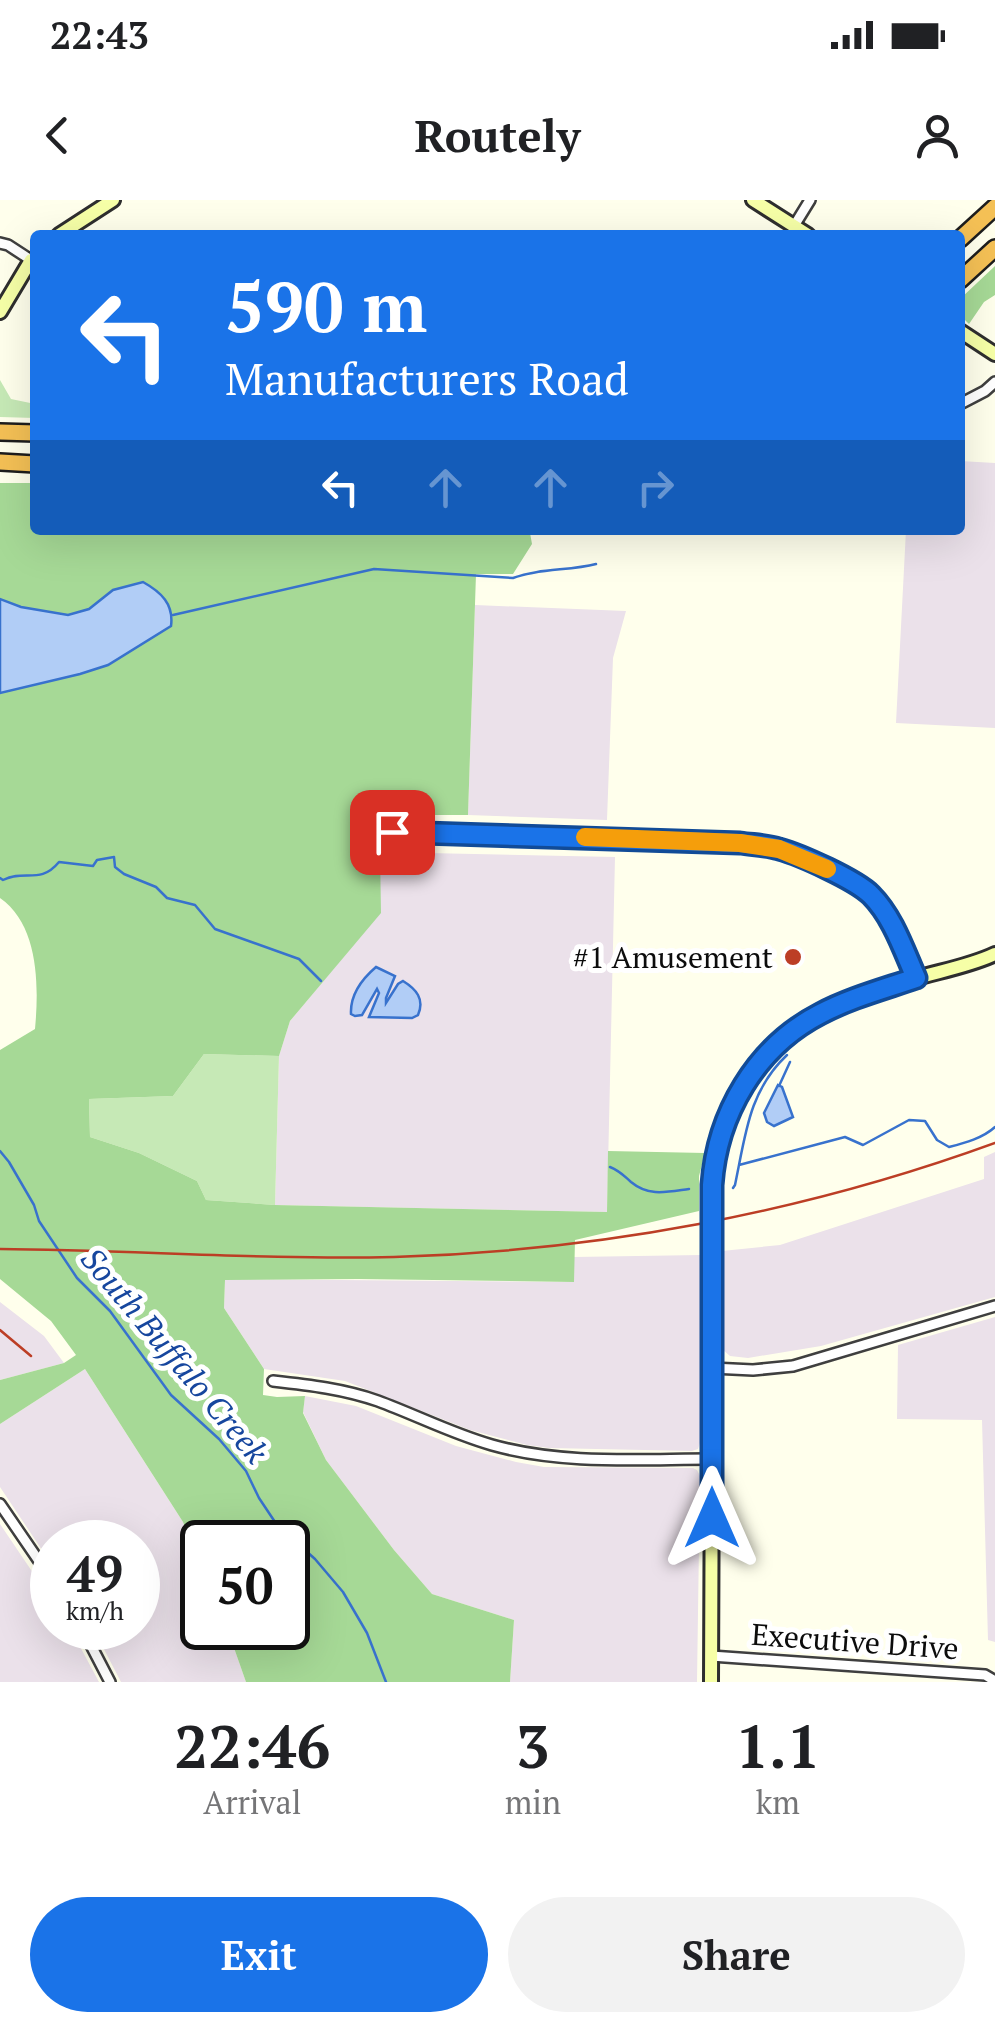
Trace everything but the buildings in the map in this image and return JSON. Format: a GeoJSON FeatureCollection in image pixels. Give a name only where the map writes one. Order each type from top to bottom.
{"type":"FeatureCollection","features":[{"type":"Feature","properties":{"kind":"highway"},"geometry":{"type":"LineString","coordinates":[[965,234],[995,207]]}},
{"type":"Feature","properties":{"kind":"highway"},"geometry":{"type":"LineString","coordinates":[[965,275],[995,248]]}},
{"type":"Feature","properties":{"kind":"highway"},"geometry":{"type":"LineString","coordinates":[[0,432],[30,433]]}},
{"type":"Feature","properties":{"kind":"highway"},"geometry":{"type":"LineString","coordinates":[[0,462],[30,464]]}},
{"type":"Feature","properties":{"kind":"main road"},"geometry":{"type":"LineString","coordinates":[[67,230],[113,200]]}},
{"type":"Feature","properties":{"kind":"main road"},"geometry":{"type":"LineString","coordinates":[[753,200],[800,230]]}},
{"type":"Feature","properties":{"kind":"main road"},"geometry":{"type":"LineString","coordinates":[[0,292],[30,261]]}},
{"type":"Feature","properties":{"kind":"main road"},"geometry":{"type":"LineString","coordinates":[[0,312],[30,263]]}},
{"type":"Feature","properties":{"kind":"main road"},"geometry":{"type":"LineString","coordinates":[[965,334],[995,354]]}},
{"type":"Feature","properties":{"kind":"main road"},"geometry":{"type":"LineString","coordinates":[[711,1682],[713,1174],[731,1108],[757,1066],[796,1028],[836,1006],[995,954]]}},
{"type":"Feature","properties":{"kind":"street"},"geometry":{"type":"LineString","coordinates":[[794,226],[810,200]]}},
{"type":"Feature","properties":{"kind":"street"},"geometry":{"type":"LineString","coordinates":[[0,243],[30,256]]}},
{"type":"Feature","properties":{"kind":"street"},"geometry":{"type":"LineString","coordinates":[[965,401],[995,382]]}},
{"type":"Feature","properties":{"kind":"street"},"geometry":{"type":"LineString","coordinates":[[372,831],[740,843],[779,849],[868,892],[896,934],[916,978]]}},
{"type":"Feature","properties":{"kind":"street"},"geometry":{"type":"LineString","coordinates":[[712,1368],[753,1370],[793,1366],[995,1306]]}},
{"type":"Feature","properties":{"kind":"street"},"geometry":{"type":"LineString","coordinates":[[274,1382],[342,1390],[489,1444],[532,1454],[712,1459]]}},
{"type":"Feature","properties":{"kind":"street"},"geometry":{"type":"LineString","coordinates":[[0,1504],[30,1548]]}},
{"type":"Feature","properties":{"kind":"street"},"geometry":{"type":"LineString","coordinates":[[93,1650],[110,1682]]}},
{"type":"Feature","properties":{"kind":"street","name":"Executive Drive"},"geometry":{"type":"LineString","coordinates":[[711,1656],[985,1676],[995,1682]]}},
{"type":"Feature","properties":{"kind":"shaded area"},"geometry":{"type":"Polygon","coordinates":[[[965,461],[995,463],[995,728],[896,723],[906,535],[965,535],[965,461]]]}},
{"type":"Feature","properties":{"kind":"shaded area"},"geometry":{"type":"Polygon","coordinates":[[[475,605],[626,611],[613,658],[607,820],[468,815],[475,605]]]}},
{"type":"Feature","properties":{"kind":"shaded area"},"geometry":{"type":"Polygon","coordinates":[[[380,852],[615,857],[607,1212],[275,1205],[279,1056],[290,1021],[380,913],[380,852]]]}},
{"type":"Feature","properties":{"kind":"shaded area"},"geometry":{"type":"Polygon","coordinates":[[[995,1152],[995,1297],[821,1346],[748,1358],[730,1356],[722,1349],[722,1251],[780,1245],[984,1179],[984,1157],[995,1152]]]}},
{"type":"Feature","properties":{"kind":"shaded area"},"geometry":{"type":"Polygon","coordinates":[[[701,1255],[700,1443],[692,1451],[527,1445],[470,1430],[345,1381],[264,1369],[224,1308],[225,1279],[573,1282],[574,1257],[701,1255]]]}},
{"type":"Feature","properties":{"kind":"shaded area"},"geometry":{"type":"Polygon","coordinates":[[[0,1302],[44,1336],[64,1363],[0,1380],[0,1302]]]}},
{"type":"Feature","properties":{"kind":"shaded area"},"geometry":{"type":"Polygon","coordinates":[[[995,1317],[995,1642],[988,1640],[982,1420],[897,1419],[898,1345],[995,1317]]]}},
{"type":"Feature","properties":{"kind":"shaded area"},"geometry":{"type":"Polygon","coordinates":[[[85,1369],[182,1520],[180,1650],[235,1650],[246,1682],[121,1682],[104,1650],[160,1650],[160,1520],[30,1520],[30,1532],[0,1487],[0,1424],[85,1369]]]}},
{"type":"Feature","properties":{"kind":"shaded area"},"geometry":{"type":"Polygon","coordinates":[[[305,1396],[356,1406],[456,1446],[516,1462],[544,1467],[697,1470],[697,1682],[510,1682],[514,1620],[432,1594],[326,1460],[303,1412],[305,1396]]]}},
{"type":"Feature","properties":{"kind":"shaded area"},"geometry":{"type":"Polygon","coordinates":[[[0,1524],[30,1568],[30,1650],[82,1650],[99,1682],[0,1682],[0,1524]]]}},
{"type":"Feature","properties":{"kind":"green space"},"geometry":{"type":"Polygon","coordinates":[[[995,266],[995,295],[984,302],[969,324],[965,320],[965,294],[995,266]]]}},
{"type":"Feature","properties":{"kind":"green space"},"geometry":{"type":"Polygon","coordinates":[[[0,380],[11,399],[30,403],[30,418],[0,417],[0,380]]]}},
{"type":"Feature","properties":{"kind":"green space"},"geometry":{"type":"Polygon","coordinates":[[[0,483],[30,483],[30,535],[530,535],[532,544],[513,574],[476,574],[468,815],[365,815],[364,838],[380,852],[381,913],[290,1021],[279,1056],[204,1054],[173,1096],[89,1099],[90,1137],[139,1153],[197,1181],[206,1200],[607,1212],[608,1151],[705,1153],[699,1176],[699,1211],[575,1240],[574,1282],[225,1280],[224,1308],[264,1369],[263,1395],[305,1396],[303,1413],[326,1460],[394,1550],[432,1594],[514,1620],[510,1682],[246,1682],[235,1650],[310,1650],[310,1520],[182,1520],[85,1369],[0,1424],[0,1380],[64,1363],[76,1355],[51,1321],[0,1279],[0,1050],[35,1029],[37,994],[29,940],[13,910],[0,898],[0,693],[108,665],[113,590],[77,613],[32,610],[0,599],[0,483]]]}},
{"type":"Feature","properties":{"kind":"green space"},"geometry":{"type":"Polygon","coordinates":[[[204,1054],[279,1056],[275,1205],[206,1200],[197,1181],[139,1153],[90,1137],[89,1099],[173,1096],[204,1054]]]}},
{"type":"Feature","properties":{"kind":"water"},"geometry":{"type":"Polygon","coordinates":[[[143,582],[165,600],[171,626],[108,665],[0,693],[0,599],[68,615],[89,609],[113,590],[143,582]]]}},
{"type":"Feature","properties":{"kind":"water"},"geometry":{"type":"Polygon","coordinates":[[[376,967],[395,976],[386,1003],[403,981],[418,995],[418,1015],[369,1017],[379,993],[377,989],[362,1015],[351,1014],[358,988],[376,967]]]}},
{"type":"Feature","properties":{"kind":"water"},"geometry":{"type":"Polygon","coordinates":[[[778,1085],[793,1117],[774,1126],[767,1122],[764,1113],[778,1085]]]}},
{"type":"Feature","properties":{"kind":"waterway"},"geometry":{"type":"LineString","coordinates":[[173,615],[374,569],[513,578],[596,564]]}},
{"type":"Feature","properties":{"kind":"waterway"},"geometry":{"type":"LineString","coordinates":[[0,878],[39,875],[59,862],[93,866],[97,860],[114,857],[115,867],[124,874],[156,887],[167,898],[195,905],[215,929],[299,959],[321,981]]}},
{"type":"Feature","properties":{"kind":"waterway"},"geometry":{"type":"LineString","coordinates":[[739,1165],[759,1092],[787,1055]]}},
{"type":"Feature","properties":{"kind":"waterway"},"geometry":{"type":"LineString","coordinates":[[779,1086],[790,1062]]}},
{"type":"Feature","properties":{"kind":"waterway"},"geometry":{"type":"LineString","coordinates":[[733,1188],[739,1165],[845,1137],[863,1145],[909,1120],[925,1121],[937,1140],[949,1147],[995,1127]]}},
{"type":"Feature","properties":{"kind":"waterway","name":"South Buffalo Creek"},"geometry":{"type":"LineString","coordinates":[[0,1151],[77,1278],[110,1311],[171,1395],[219,1439],[246,1471],[277,1525],[315,1559],[343,1592],[367,1633],[386,1682]]}},
{"type":"Feature","properties":{"kind":"waterway"},"geometry":{"type":"LineString","coordinates":[[610,1167],[645,1190],[689,1189]]}},
{"type":"Feature","properties":{"kind":"railway"},"geometry":{"type":"LineString","coordinates":[[0,1249],[345,1258],[547,1246],[623,1237],[774,1208],[922,1168],[995,1143]]}},
{"type":"Feature","properties":{"kind":"railway"},"geometry":{"type":"LineString","coordinates":[[0,1330],[31,1356]]}},
{"type":"Feature","properties":{"kind":"slow traffic"},"geometry":{"type":"LineString","coordinates":[[585,837],[740,843],[779,849],[827,869]]}},
{"type":"Feature","properties":{"kind":"place","name":"#1 Amusement"},"geometry":{"type":"Point","coordinates":[793,957]}},
{"type":"Feature","properties":{"kind":"route"},"geometry":{"type":"LineString","coordinates":[[392,832],[740,843],[779,849],[868,892],[902,946],[916,978],[836,1006],[796,1028],[757,1066],[738,1094],[724,1127],[712,1185],[712,1518]]}}]}
